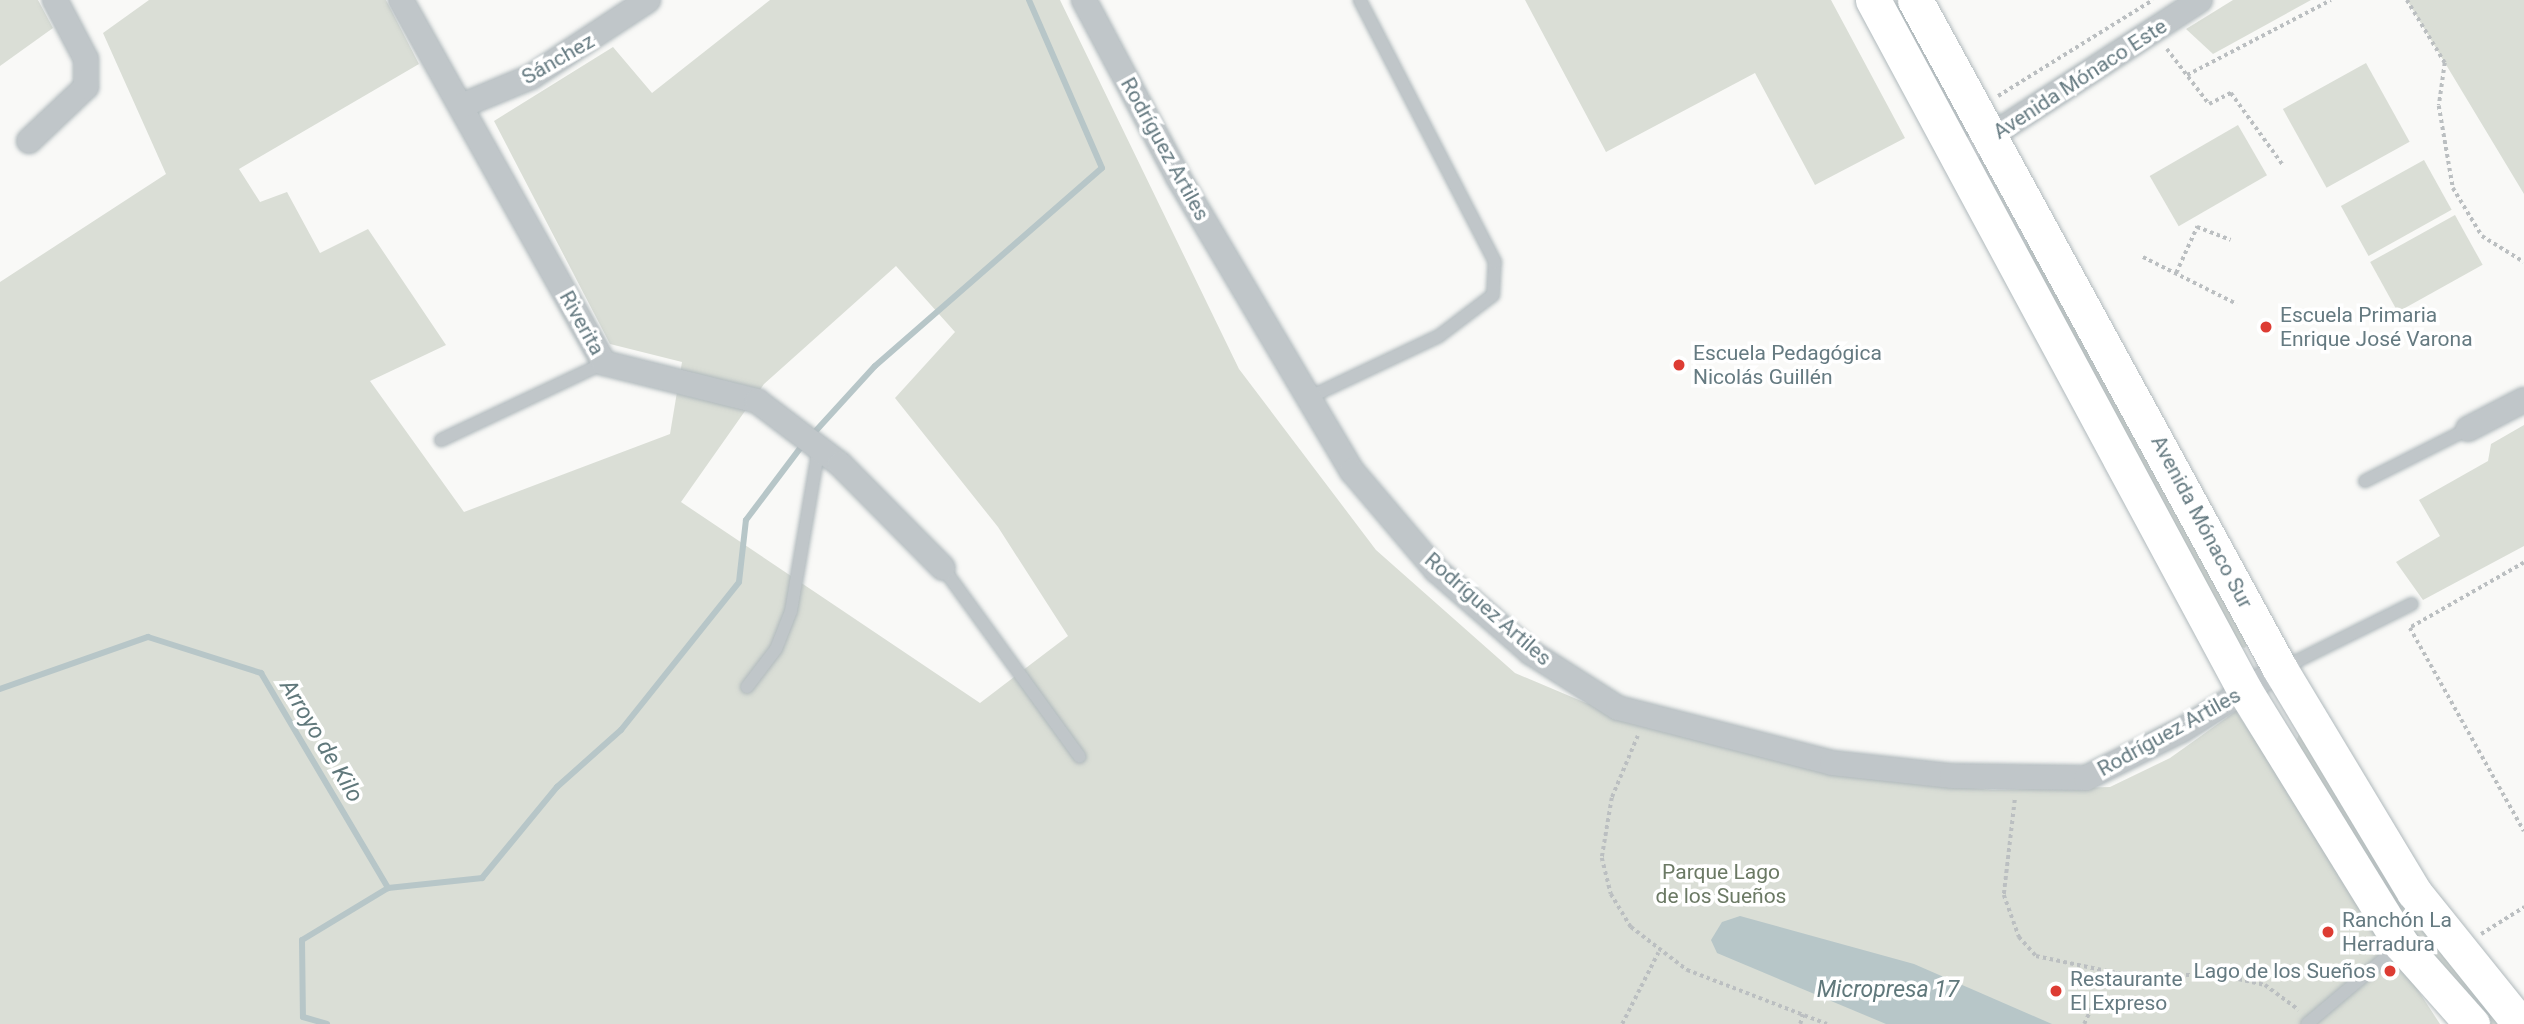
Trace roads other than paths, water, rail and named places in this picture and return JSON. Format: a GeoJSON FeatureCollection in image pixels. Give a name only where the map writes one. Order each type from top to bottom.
{"type":"FeatureCollection","features":[{"type":"Feature","properties":{"kind":"main road","name":"Avenida Mónaco Sur"},"geometry":{"type":"LineString","coordinates":[[1872,0],[1960,156],[2245,691],[2401,944],[2472,1024]]}},
{"type":"Feature","properties":{"kind":"main road","name":"Avenida Mónaco Sur"},"geometry":{"type":"LineString","coordinates":[[1915,0],[1993,136],[2280,669],[2436,920],[2520,1024]]}},
{"type":"Feature","properties":{"kind":"main road"},"geometry":{"type":"LineString","coordinates":[[2401,944],[2436,920]]}},
{"type":"Feature","properties":{"kind":"street"},"geometry":{"type":"LineString","coordinates":[[29,141],[86,87],[86,59],[55,0]]}},
{"type":"Feature","properties":{"kind":"street","name":"Riverita"},"geometry":{"type":"LineString","coordinates":[[401,0],[604,363],[757,401],[819,447],[943,568]]}},
{"type":"Feature","properties":{"kind":"street","name":"Sánchez"},"geometry":{"type":"LineString","coordinates":[[461,106],[531,77],[648,0]]}},
{"type":"Feature","properties":{"kind":"street","name":"Rodríguez Artiles"},"geometry":{"type":"LineString","coordinates":[[1084,0],[1308,398],[1352,471],[1437,570],[1530,652],[1618,708],[1832,763],[2014,777],[2087,778],[2280,669]]}},
{"type":"Feature","properties":{"kind":"street","name":"Avenida Mónaco Este"},"geometry":{"type":"LineString","coordinates":[[1960,156],[2200,0]]}},
{"type":"Feature","properties":{"kind":"street"},"geometry":{"type":"LineString","coordinates":[[2468,429],[2524,400]]}},
{"type":"Feature","properties":{"kind":"lane"},"geometry":{"type":"LineString","coordinates":[[1308,398],[1438,336],[1493,295],[1495,262],[1360,0]]}},
{"type":"Feature","properties":{"kind":"lane"},"geometry":{"type":"LineString","coordinates":[[442,440],[604,363]]}},
{"type":"Feature","properties":{"kind":"lane"},"geometry":{"type":"LineString","coordinates":[[2365,481],[2468,429]]}},
{"type":"Feature","properties":{"kind":"lane"},"geometry":{"type":"LineString","coordinates":[[747,687],[776,649],[791,611],[819,447]]}},
{"type":"Feature","properties":{"kind":"lane"},"geometry":{"type":"LineString","coordinates":[[943,568],[1080,757]]}},
{"type":"Feature","properties":{"kind":"lane"},"geometry":{"type":"LineString","coordinates":[[2280,669],[2412,604]]}},
{"type":"Feature","properties":{"kind":"lane"},"geometry":{"type":"LineString","coordinates":[[2309,1023],[2401,944]]}},
{"type":"Feature","properties":{"kind":"water","name":"Micropresa 17"},"geometry":{"type":"Polygon","coordinates":[[[1740,916],[1914,964],[2052,1024],[1886,1024],[1717,953],[1711,940],[1722,922],[1740,916]]]}},
{"type":"Feature","properties":{"kind":"waterway"},"geometry":{"type":"LineString","coordinates":[[812,435],[875,366],[1102,168],[1029,0]]}},
{"type":"Feature","properties":{"kind":"waterway"},"geometry":{"type":"LineString","coordinates":[[388,888],[482,878],[557,787],[621,730],[739,582],[746,520],[804,443]]}},
{"type":"Feature","properties":{"kind":"waterway","name":"Arroyo de Kilo"},"geometry":{"type":"LineString","coordinates":[[0,689],[148,637],[261,673],[388,888],[302,940],[303,1017],[327,1024]]}},
{"type":"Feature","properties":{"kind":"place","name":"Escuela Primaria Enrique José Varona"},"geometry":{"type":"Point","coordinates":[2266,327]}},
{"type":"Feature","properties":{"kind":"place","name":"Escuela Pedagógica Nicolás Guillén"},"geometry":{"type":"Point","coordinates":[1679,365]}},
{"type":"Feature","properties":{"kind":"place","name":"Ranchón La Herradura"},"geometry":{"type":"Point","coordinates":[2328,932]}},
{"type":"Feature","properties":{"kind":"place","name":"Lago de los Sueños"},"geometry":{"type":"Point","coordinates":[2390,971]}},
{"type":"Feature","properties":{"kind":"place","name":"Restaurante El Expreso"},"geometry":{"type":"Point","coordinates":[2056,991]}},
{"type":"Feature","properties":{"kind":"park label","name":"Parque Lago de los Sueños"},"geometry":{"type":"Point","coordinates":[1721,884]}}]}
